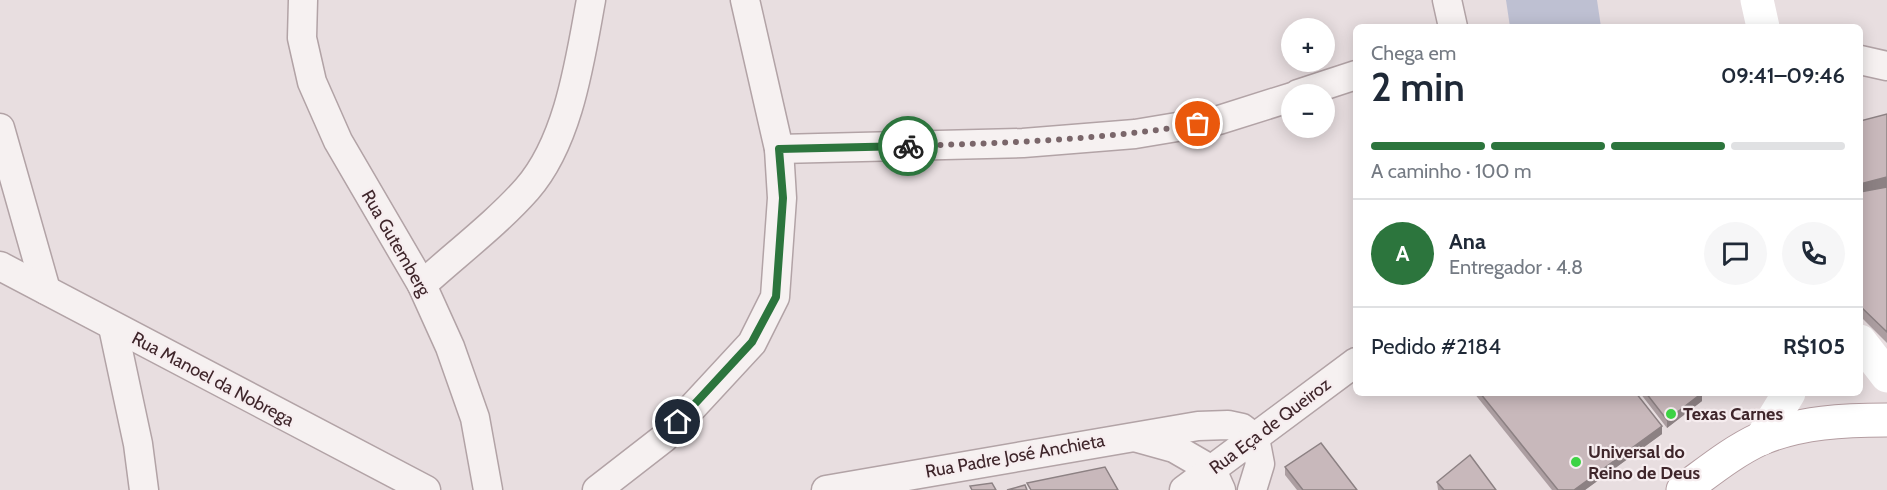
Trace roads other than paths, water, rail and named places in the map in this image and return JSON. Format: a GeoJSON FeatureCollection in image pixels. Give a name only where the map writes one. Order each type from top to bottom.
{"type":"FeatureCollection","features":[{"type":"Feature","properties":{"kind":"main road"},"geometry":{"type":"LineString","coordinates":[[1757,0],[1762,24]]}},
{"type":"Feature","properties":{"kind":"main road"},"geometry":{"type":"LineString","coordinates":[[1863,345],[1887,376]]}},
{"type":"Feature","properties":{"kind":"main road"},"geometry":{"type":"LineString","coordinates":[[1761,439],[1787,396]]}},
{"type":"Feature","properties":{"kind":"main road"},"geometry":{"type":"LineString","coordinates":[[1683,490],[1728,457],[1761,439],[1811,425],[1849,420],[1887,420]]}},
{"type":"Feature","properties":{"kind":"main road"},"geometry":{"type":"LineString","coordinates":[[1719,490],[1728,457]]}},
{"type":"Feature","properties":{"kind":"street","name":"Rua Gutemberg"},"geometry":{"type":"LineString","coordinates":[[303,0],[302,38],[312,82],[338,141],[422,285],[466,387],[475,418],[488,490]]}},
{"type":"Feature","properties":{"kind":"street"},"geometry":{"type":"LineString","coordinates":[[422,285],[528,188],[559,137],[579,70],[591,0]]}},
{"type":"Feature","properties":{"kind":"street"},"geometry":{"type":"LineString","coordinates":[[597,490],[664,438],[752,342],[776,297],[783,198],[779,149],[745,0]]}},
{"type":"Feature","properties":{"kind":"street"},"geometry":{"type":"LineString","coordinates":[[1447,0],[1452,24]]}},
{"type":"Feature","properties":{"kind":"street"},"geometry":{"type":"LineString","coordinates":[[1863,61],[1887,66]]}},
{"type":"Feature","properties":{"kind":"street"},"geometry":{"type":"LineString","coordinates":[[1329,84],[1353,76]]}},
{"type":"Feature","properties":{"kind":"street"},"geometry":{"type":"LineString","coordinates":[[779,149],[1023,142],[1135,134],[1219,120],[1281,100]]}},
{"type":"Feature","properties":{"kind":"street"},"geometry":{"type":"LineString","coordinates":[[0,128],[46,290]]}},
{"type":"Feature","properties":{"kind":"street","name":"Rua Manoel da Nobrega"},"geometry":{"type":"LineString","coordinates":[[0,266],[426,490]]}},
{"type":"Feature","properties":{"kind":"street"},"geometry":{"type":"LineString","coordinates":[[113,327],[138,444],[144,490]]}},
{"type":"Feature","properties":{"kind":"street","name":"Rua Eça de Queiroz"},"geometry":{"type":"LineString","coordinates":[[1184,490],[1216,480],[1255,438],[1353,364]]}},
{"type":"Feature","properties":{"kind":"street","name":"Rua Padre José Anchieta"},"geometry":{"type":"LineString","coordinates":[[826,490],[1198,426],[1228,424],[1242,428],[1255,438]]}},
{"type":"Feature","properties":{"kind":"street","name":"Rua Padre José Anchieta"},"geometry":{"type":"LineString","coordinates":[[1133,436],[1174,448],[1216,480]]}},
{"type":"Feature","properties":{"kind":"street"},"geometry":{"type":"LineString","coordinates":[[1252,490],[1260,464],[1255,438]]}},
{"type":"Feature","properties":{"kind":"place","name":"Texas Carnes"},"geometry":{"type":"Point","coordinates":[1671,414]}},
{"type":"Feature","properties":{"kind":"place","name":"Universal do Reino de Deus"},"geometry":{"type":"Point","coordinates":[1576,462]}}]}
